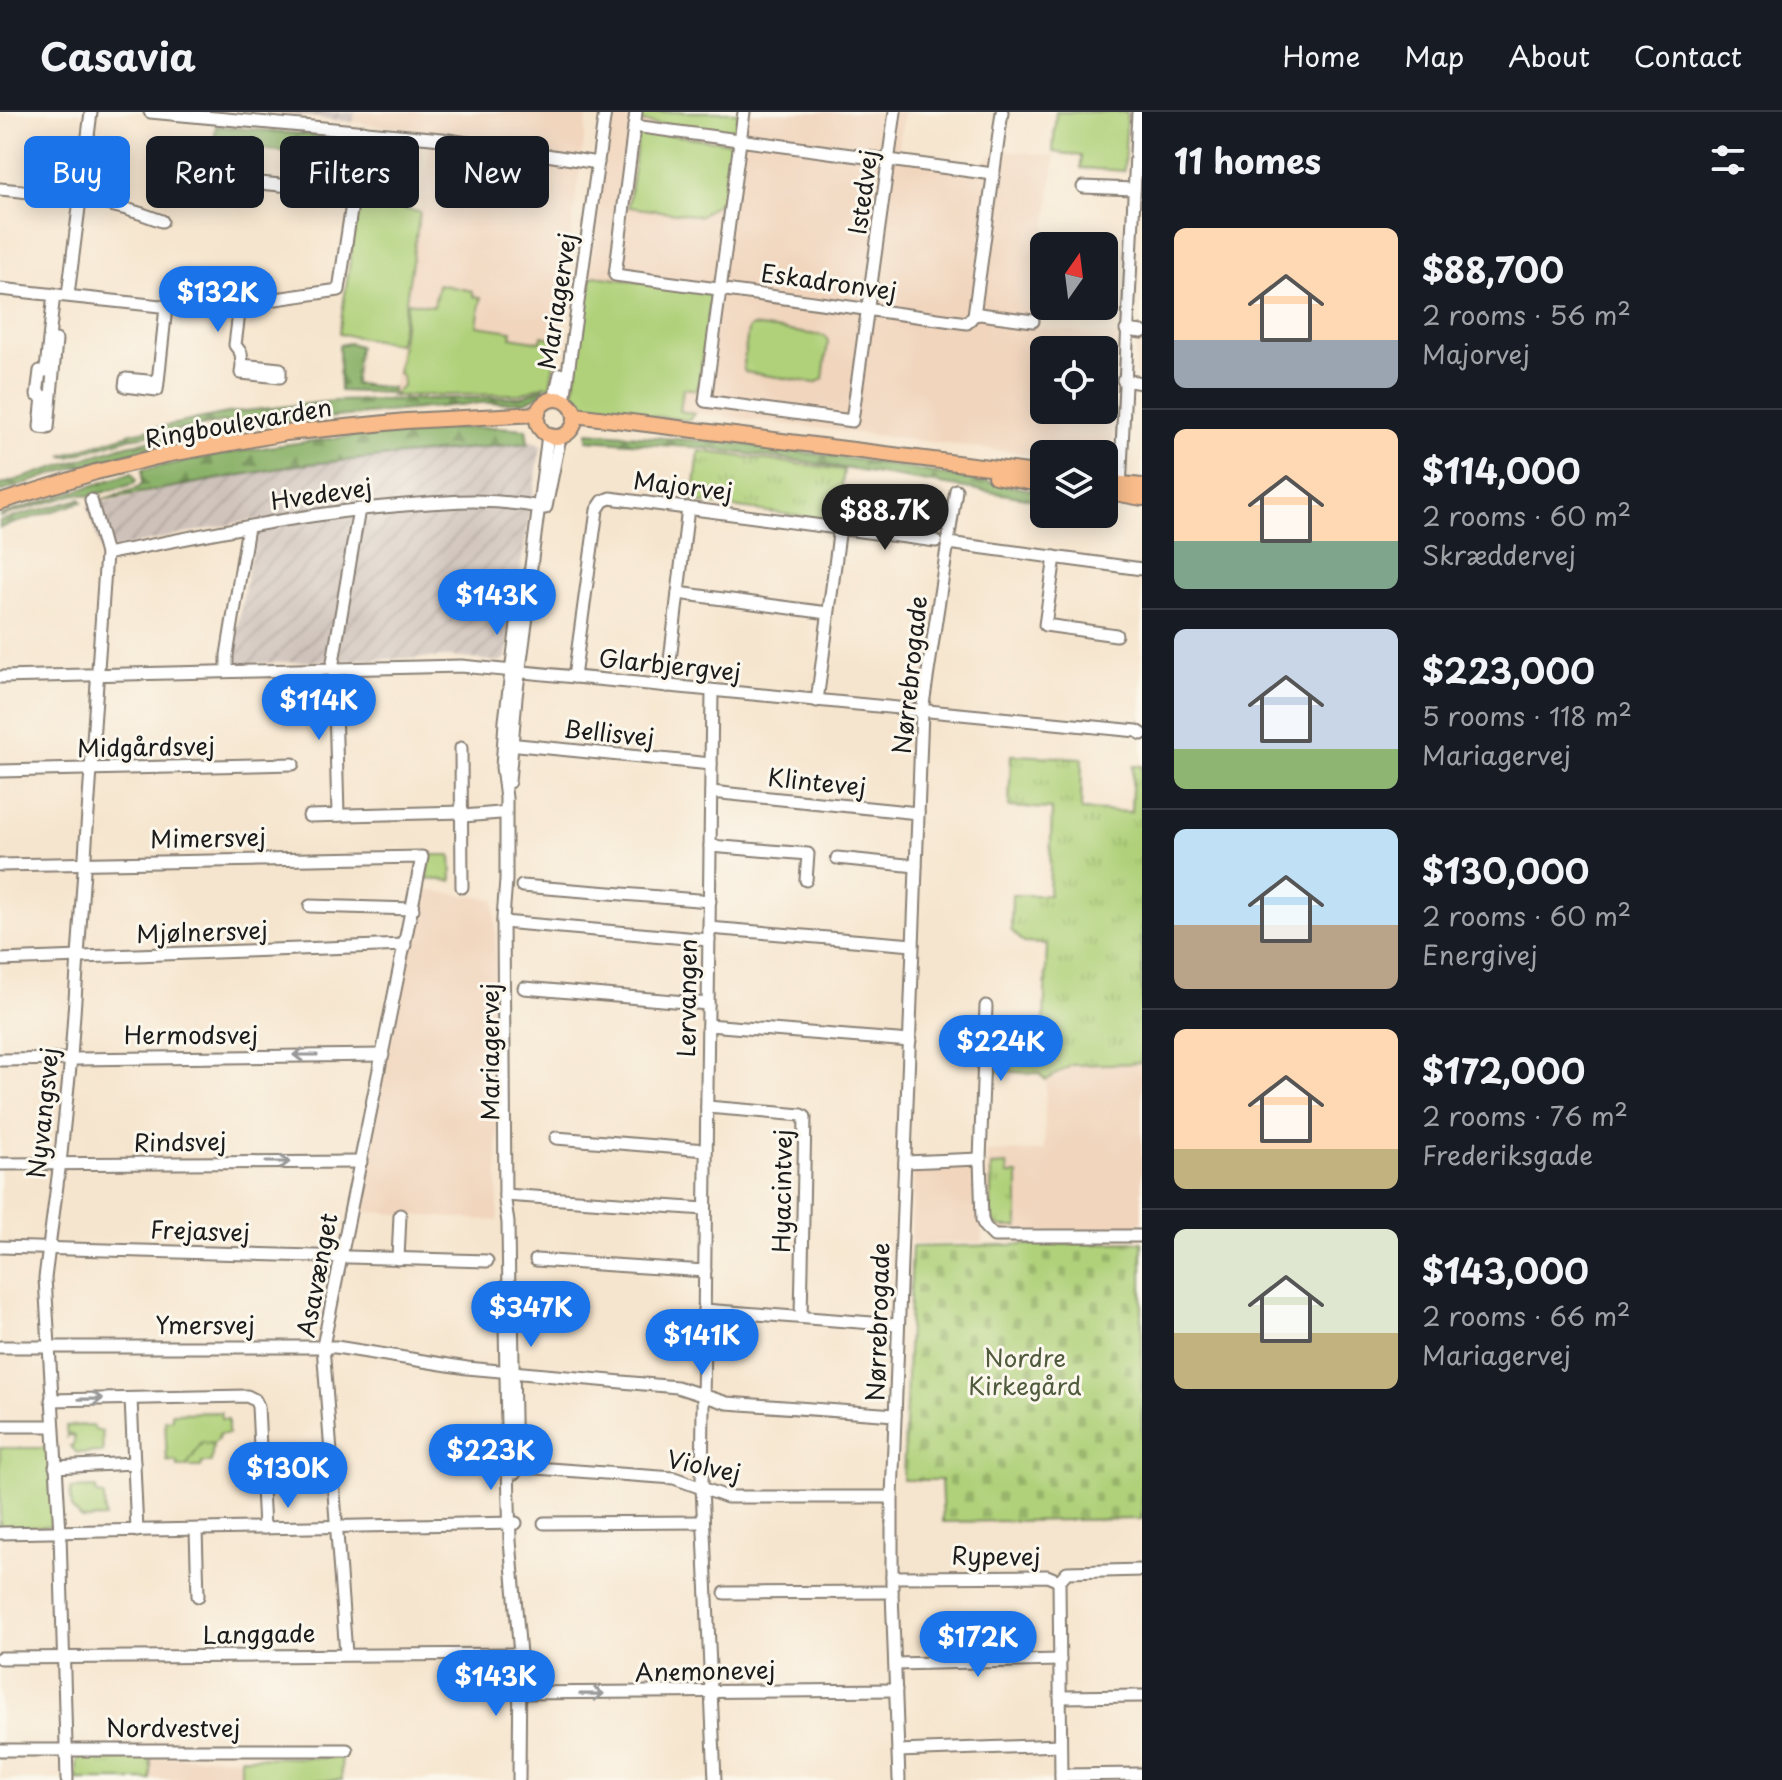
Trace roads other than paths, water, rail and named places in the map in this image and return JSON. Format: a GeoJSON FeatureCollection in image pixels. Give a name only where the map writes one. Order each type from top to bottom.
{"type":"FeatureCollection","features":[{"type":"Feature","properties":{"kind":"main road"},"geometry":{"type":"LineString","coordinates":[[559,400],[572,408],[575,420],[568,433],[546,427],[543,405],[559,400]]}},
{"type":"Feature","properties":{"kind":"main road","name":"Ringboulevarden"},"geometry":{"type":"LineString","coordinates":[[0,502],[110,468],[233,442],[342,426],[488,418],[546,427]]}},
{"type":"Feature","properties":{"kind":"main road"},"geometry":{"type":"LineString","coordinates":[[575,420],[709,431],[1030,472]]}},
{"type":"Feature","properties":{"kind":"main road"},"geometry":{"type":"LineString","coordinates":[[925,461],[1030,484]]}},
{"type":"Feature","properties":{"kind":"main road"},"geometry":{"type":"LineString","coordinates":[[1118,489],[1142,486]]}},
{"type":"Feature","properties":{"kind":"main road"},"geometry":{"type":"LineString","coordinates":[[1118,491],[1142,498]]}},
{"type":"Feature","properties":{"kind":"street"},"geometry":{"type":"LineString","coordinates":[[88,136],[91,112]]}},
{"type":"Feature","properties":{"kind":"street"},"geometry":{"type":"LineString","coordinates":[[150,112],[442,139],[595,162]]}},
{"type":"Feature","properties":{"kind":"street","name":"Mariagervej"},"geometry":{"type":"LineString","coordinates":[[595,162],[597,112]]}},
{"type":"Feature","properties":{"kind":"street","name":"Mariagervej"},"geometry":{"type":"LineString","coordinates":[[559,400],[567,334],[605,112]]}},
{"type":"Feature","properties":{"kind":"street"},"geometry":{"type":"LineString","coordinates":[[636,112],[634,126],[993,174]]}},
{"type":"Feature","properties":{"kind":"street"},"geometry":{"type":"LineString","coordinates":[[720,288],[744,112]]}},
{"type":"Feature","properties":{"kind":"street","name":"Istedvej"},"geometry":{"type":"LineString","coordinates":[[720,288],[705,401],[852,421],[895,112]]}},
{"type":"Feature","properties":{"kind":"street"},"geometry":{"type":"LineString","coordinates":[[974,315],[1002,112]]}},
{"type":"Feature","properties":{"kind":"street"},"geometry":{"type":"LineString","coordinates":[[1118,441],[1139,115]]}},
{"type":"Feature","properties":{"kind":"street","name":"Eskadronvej"},"geometry":{"type":"LineString","coordinates":[[634,126],[615,275],[967,323],[974,315],[1033,321]]}},
{"type":"Feature","properties":{"kind":"street"},"geometry":{"type":"LineString","coordinates":[[362,136],[363,131]]}},
{"type":"Feature","properties":{"kind":"street"},"geometry":{"type":"LineString","coordinates":[[1083,187],[1134,189]]}},
{"type":"Feature","properties":{"kind":"street"},"geometry":{"type":"LineString","coordinates":[[0,189],[24,191]]}},
{"type":"Feature","properties":{"kind":"street"},"geometry":{"type":"LineString","coordinates":[[68,295],[79,208]]}},
{"type":"Feature","properties":{"kind":"street"},"geometry":{"type":"LineString","coordinates":[[128,208],[162,221]]}},
{"type":"Feature","properties":{"kind":"street"},"geometry":{"type":"LineString","coordinates":[[0,289],[198,310],[339,290],[352,208]]}},
{"type":"Feature","properties":{"kind":"street"},"geometry":{"type":"LineString","coordinates":[[49,339],[56,340],[48,428],[40,427],[43,396],[37,395],[40,371],[46,371],[49,339],[54,294]]}},
{"type":"Feature","properties":{"kind":"street"},"geometry":{"type":"LineString","coordinates":[[240,305],[235,345],[241,353],[242,365]]}},
{"type":"Feature","properties":{"kind":"street"},"geometry":{"type":"LineString","coordinates":[[158,382],[166,307]]}},
{"type":"Feature","properties":{"kind":"street"},"geometry":{"type":"LineString","coordinates":[[1126,330],[1142,332]]}},
{"type":"Feature","properties":{"kind":"street"},"geometry":{"type":"LineString","coordinates":[[1123,380],[1142,383]]}},
{"type":"Feature","properties":{"kind":"street","name":"Mariagervej"},"geometry":{"type":"LineString","coordinates":[[516,1780],[510,1373],[505,1325],[509,1296],[506,798],[520,608],[529,582],[542,508],[546,427]]}},
{"type":"Feature","properties":{"kind":"street","name":"Nørrebrogade"},"geometry":{"type":"LineString","coordinates":[[899,1780],[892,1497],[922,711],[942,542],[956,490]]}},
{"type":"Feature","properties":{"kind":"street","name":"Majorvej"},"geometry":{"type":"LineString","coordinates":[[574,677],[599,505],[610,498],[1142,569]]}},
{"type":"Feature","properties":{"kind":"street","name":"Hvedevej"},"geometry":{"type":"LineString","coordinates":[[106,554],[359,509],[467,499],[542,508]]}},
{"type":"Feature","properties":{"kind":"street","name":"Nyvangsvej"},"geometry":{"type":"LineString","coordinates":[[67,1780],[60,1533],[45,1278],[71,1057],[106,554],[91,500]]}},
{"type":"Feature","properties":{"kind":"street"},"geometry":{"type":"LineString","coordinates":[[667,686],[688,508]]}},
{"type":"Feature","properties":{"kind":"street"},"geometry":{"type":"LineString","coordinates":[[338,815],[333,668],[359,509]]}},
{"type":"Feature","properties":{"kind":"street"},"geometry":{"type":"LineString","coordinates":[[227,671],[248,527]]}},
{"type":"Feature","properties":{"kind":"street"},"geometry":{"type":"LineString","coordinates":[[817,701],[840,527]]}},
{"type":"Feature","properties":{"kind":"street"},"geometry":{"type":"LineString","coordinates":[[1055,557],[1045,625],[1116,635]]}},
{"type":"Feature","properties":{"kind":"street"},"geometry":{"type":"LineString","coordinates":[[678,593],[828,613]]}},
{"type":"Feature","properties":{"kind":"street","name":"Glarbjergvej"},"geometry":{"type":"LineString","coordinates":[[0,677],[461,666],[1137,731],[1142,734]]}},
{"type":"Feature","properties":{"kind":"street","name":"Lervangen"},"geometry":{"type":"LineString","coordinates":[[712,691],[702,1487],[715,1780]]}},
{"type":"Feature","properties":{"kind":"street","name":"Bellisvej"},"geometry":{"type":"LineString","coordinates":[[508,744],[711,764]]}},
{"type":"Feature","properties":{"kind":"street"},"geometry":{"type":"LineString","coordinates":[[461,748],[462,887]]}},
{"type":"Feature","properties":{"kind":"street","name":"Midgårdsvej"},"geometry":{"type":"LineString","coordinates":[[0,771],[293,764]]}},
{"type":"Feature","properties":{"kind":"street","name":"Klintevej"},"geometry":{"type":"LineString","coordinates":[[711,792],[918,813]]}},
{"type":"Feature","properties":{"kind":"street"},"geometry":{"type":"LineString","coordinates":[[309,816],[500,813]]}},
{"type":"Feature","properties":{"kind":"street"},"geometry":{"type":"LineString","coordinates":[[710,846],[808,854],[806,880]]}},
{"type":"Feature","properties":{"kind":"street","name":"Mimersvej"},"geometry":{"type":"LineString","coordinates":[[0,865],[416,855]]}},
{"type":"Feature","properties":{"kind":"street","name":"Asavænget"},"geometry":{"type":"LineString","coordinates":[[346,1654],[323,1346],[413,909],[422,861],[422,857],[416,855]]}},
{"type":"Feature","properties":{"kind":"street"},"geometry":{"type":"LineString","coordinates":[[837,858],[916,866]]}},
{"type":"Feature","properties":{"kind":"street"},"geometry":{"type":"LineString","coordinates":[[522,886],[710,901]]}},
{"type":"Feature","properties":{"kind":"street"},"geometry":{"type":"LineString","coordinates":[[310,906],[413,909]]}},
{"type":"Feature","properties":{"kind":"street"},"geometry":{"type":"LineString","coordinates":[[507,922],[913,945]]}},
{"type":"Feature","properties":{"kind":"street","name":"Mjølnersvej"},"geometry":{"type":"LineString","coordinates":[[0,960],[405,945]]}},
{"type":"Feature","properties":{"kind":"street"},"geometry":{"type":"LineString","coordinates":[[524,988],[708,1004]]}},
{"type":"Feature","properties":{"kind":"street"},"geometry":{"type":"LineString","coordinates":[[986,1006],[980,1159],[982,1220],[985,1227],[994,1236],[1142,1236]]}},
{"type":"Feature","properties":{"kind":"street"},"geometry":{"type":"LineString","coordinates":[[708,1025],[910,1041]]}},
{"type":"Feature","properties":{"kind":"street","name":"Hermodsvej"},"geometry":{"type":"LineString","coordinates":[[0,1060],[383,1055]]}},
{"type":"Feature","properties":{"kind":"street","name":"Hyacintvej"},"geometry":{"type":"LineString","coordinates":[[707,1107],[805,1117],[801,1317]]}},
{"type":"Feature","properties":{"kind":"street"},"geometry":{"type":"LineString","coordinates":[[556,1138],[706,1150]]}},
{"type":"Feature","properties":{"kind":"street"},"geometry":{"type":"LineString","coordinates":[[905,1162],[980,1159]]}},
{"type":"Feature","properties":{"kind":"street","name":"Rindsvej"},"geometry":{"type":"LineString","coordinates":[[0,1164],[361,1162]]}},
{"type":"Feature","properties":{"kind":"street"},"geometry":{"type":"LineString","coordinates":[[508,1195],[705,1209]]}},
{"type":"Feature","properties":{"kind":"street"},"geometry":{"type":"LineString","coordinates":[[398,1259],[400,1215]]}},
{"type":"Feature","properties":{"kind":"street","name":"Frejasvej"},"geometry":{"type":"LineString","coordinates":[[0,1247],[487,1261]]}},
{"type":"Feature","properties":{"kind":"street"},"geometry":{"type":"LineString","coordinates":[[536,1260],[705,1271]]}},
{"type":"Feature","properties":{"kind":"street"},"geometry":{"type":"LineString","coordinates":[[704,1310],[898,1325]]}},
{"type":"Feature","properties":{"kind":"street","name":"Ymersvej"},"geometry":{"type":"LineString","coordinates":[[0,1347],[323,1346],[409,1361],[510,1373],[677,1387],[727,1403],[895,1415]]}},
{"type":"Feature","properties":{"kind":"street"},"geometry":{"type":"LineString","coordinates":[[51,1400],[247,1396],[255,1400],[258,1406],[264,1528]]}},
{"type":"Feature","properties":{"kind":"street"},"geometry":{"type":"LineString","coordinates":[[131,1399],[137,1531]]}},
{"type":"Feature","properties":{"kind":"street"},"geometry":{"type":"LineString","coordinates":[[0,1426],[53,1426]]}},
{"type":"Feature","properties":{"kind":"street"},"geometry":{"type":"LineString","coordinates":[[55,1467],[134,1463]]}},
{"type":"Feature","properties":{"kind":"street","name":"Violvej"},"geometry":{"type":"LineString","coordinates":[[512,1466],[674,1478],[727,1497],[892,1497]]}},
{"type":"Feature","properties":{"kind":"street"},"geometry":{"type":"LineString","coordinates":[[544,1523],[703,1522]]}},
{"type":"Feature","properties":{"kind":"street"},"geometry":{"type":"LineString","coordinates":[[0,1533],[513,1524]]}},
{"type":"Feature","properties":{"kind":"street"},"geometry":{"type":"LineString","coordinates":[[196,1530],[198,1596]]}},
{"type":"Feature","properties":{"kind":"street","name":"Rypevej"},"geometry":{"type":"LineString","coordinates":[[892,1577],[1047,1576],[1059,1581],[1067,1572],[1142,1570]]}},
{"type":"Feature","properties":{"kind":"street"},"geometry":{"type":"LineString","coordinates":[[1059,1581],[1061,1777],[1142,1774]]}},
{"type":"Feature","properties":{"kind":"street"},"geometry":{"type":"LineString","coordinates":[[725,1593],[892,1592]]}},
{"type":"Feature","properties":{"kind":"street","name":"Langgade"},"geometry":{"type":"LineString","coordinates":[[0,1658],[516,1654]]}},
{"type":"Feature","properties":{"kind":"street"},"geometry":{"type":"LineString","coordinates":[[895,1664],[1060,1660]]}},
{"type":"Feature","properties":{"kind":"street","name":"Anemonevej"},"geometry":{"type":"LineString","coordinates":[[517,1694],[896,1690]]}},
{"type":"Feature","properties":{"kind":"street"},"geometry":{"type":"LineString","coordinates":[[1060,1697],[1142,1696]]}},
{"type":"Feature","properties":{"kind":"street"},"geometry":{"type":"LineString","coordinates":[[898,1751],[1060,1745]]}},
{"type":"Feature","properties":{"kind":"street","name":"Nordvestvej"},"geometry":{"type":"LineString","coordinates":[[0,1750],[347,1750]]}},
{"type":"Feature","properties":{"kind":"park label","name":"Nordre Kirkegård"},"geometry":{"type":"Point","coordinates":[1025,1371]}}]}
